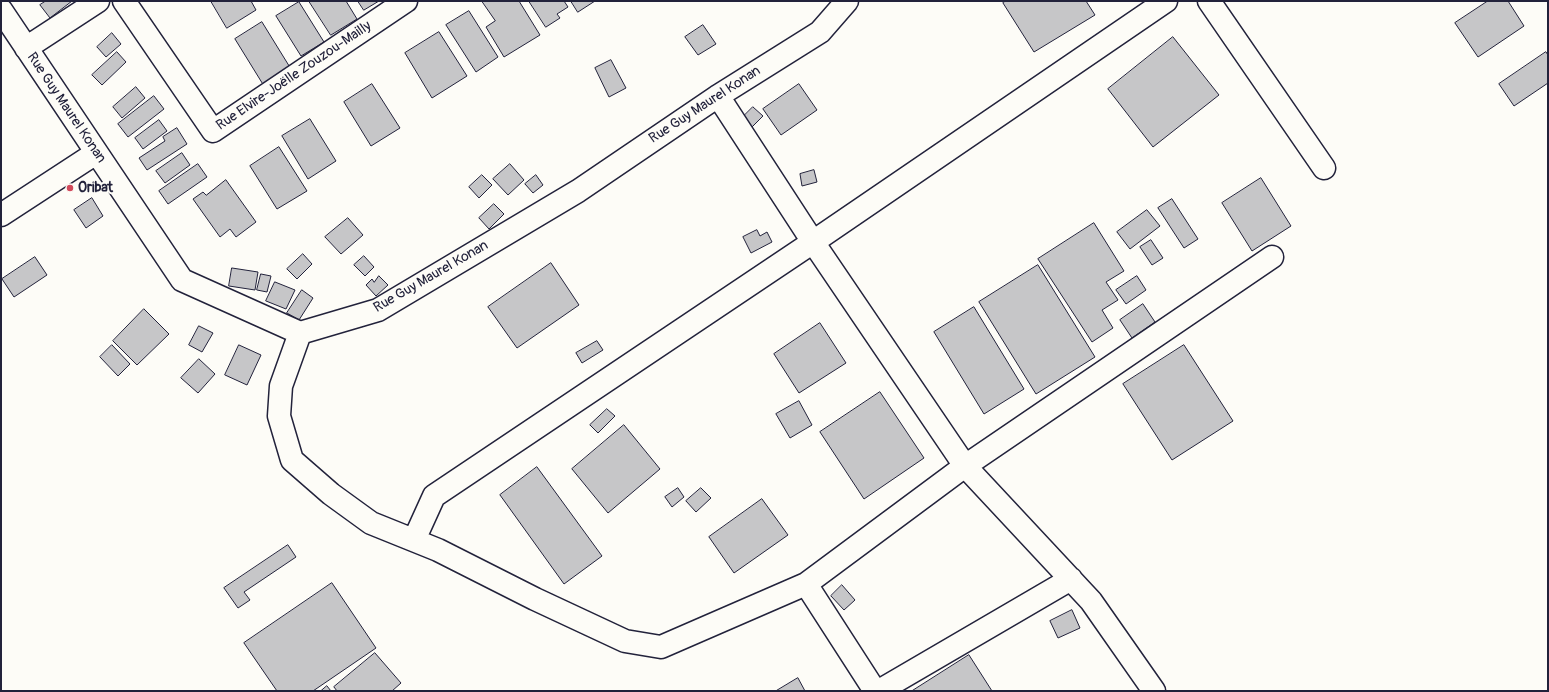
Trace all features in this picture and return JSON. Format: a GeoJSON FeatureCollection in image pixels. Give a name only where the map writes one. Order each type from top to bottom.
{"type":"FeatureCollection","features":[{"type":"Feature","properties":{"kind":"street"},"geometry":{"type":"LineString","coordinates":[[26,48],[98,1]]}},
{"type":"Feature","properties":{"kind":"street","name":"Rue Elvire-Joëlle Zouzou-Mailly"},"geometry":{"type":"LineString","coordinates":[[124,1],[213,131],[406,1]]}},
{"type":"Feature","properties":{"kind":"street","name":"Rue Guy Maurel Konan"},"geometry":{"type":"LineString","coordinates":[[1,10],[96,154],[182,280],[300,333],[378,310],[578,192],[718,96],[820,32],[847,1]]}},
{"type":"Feature","properties":{"kind":"street"},"geometry":{"type":"LineString","coordinates":[[414,540],[434,496],[813,242],[1166,1]]}},
{"type":"Feature","properties":{"kind":"street"},"geometry":{"type":"LineString","coordinates":[[1209,1],[1324,168]]}},
{"type":"Feature","properties":{"kind":"street"},"geometry":{"type":"LineString","coordinates":[[718,96],[813,242],[964,466],[1091,601],[1149,689]]}},
{"type":"Feature","properties":{"kind":"street"},"geometry":{"type":"LineString","coordinates":[[1,215],[96,154]]}},
{"type":"Feature","properties":{"kind":"street"},"geometry":{"type":"LineString","coordinates":[[300,333],[281,386],[279,416],[292,460],[331,494],[371,523],[438,550],[535,599],[625,641],[661,647],[806,584],[964,466],[1272,257]]}},
{"type":"Feature","properties":{"kind":"street"},"geometry":{"type":"LineString","coordinates":[[879,691],[1071,579]]}},
{"type":"Feature","properties":{"kind":"street"},"geometry":{"type":"LineString","coordinates":[[806,584],[875,691]]}},
{"type":"Feature","properties":{"kind":"building"},"geometry":{"type":"Polygon","coordinates":[[[46,1],[72,1],[50,18],[40,5],[46,1]]]}},
{"type":"Feature","properties":{"kind":"building"},"geometry":{"type":"Polygon","coordinates":[[[211,1],[251,1],[256,10],[227,28],[211,1]]]}},
{"type":"Feature","properties":{"kind":"building"},"geometry":{"type":"Polygon","coordinates":[[[309,1],[346,1],[357,19],[331,35],[309,1]]]}},
{"type":"Feature","properties":{"kind":"building"},"geometry":{"type":"Polygon","coordinates":[[[358,1],[379,1],[364,10],[358,1]]]}},
{"type":"Feature","properties":{"kind":"building"},"geometry":{"type":"Polygon","coordinates":[[[482,1],[519,1],[540,35],[504,57],[486,27],[495,21],[482,1]]]}},
{"type":"Feature","properties":{"kind":"building"},"geometry":{"type":"Polygon","coordinates":[[[529,1],[564,1],[568,7],[557,14],[560,18],[546,27],[529,1]]]}},
{"type":"Feature","properties":{"kind":"building"},"geometry":{"type":"Polygon","coordinates":[[[571,1],[595,1],[578,12],[571,1]]]}},
{"type":"Feature","properties":{"kind":"building"},"geometry":{"type":"Polygon","coordinates":[[[1006,1],[1086,1],[1095,15],[1034,52],[1003,3],[1006,1]]]}},
{"type":"Feature","properties":{"kind":"building"},"geometry":{"type":"Polygon","coordinates":[[[1488,1],[1508,1],[1524,26],[1478,57],[1455,23],[1488,1]]]}},
{"type":"Feature","properties":{"kind":"building"},"geometry":{"type":"Polygon","coordinates":[[[299,2],[324,42],[301,56],[276,16],[299,2]]]}},
{"type":"Feature","properties":{"kind":"building"},"geometry":{"type":"Polygon","coordinates":[[[469,11],[498,57],[476,72],[446,25],[469,11]]]}},
{"type":"Feature","properties":{"kind":"building"},"geometry":{"type":"Polygon","coordinates":[[[262,22],[291,69],[264,86],[235,39],[262,22]]]}},
{"type":"Feature","properties":{"kind":"building"},"geometry":{"type":"Polygon","coordinates":[[[703,25],[716,44],[698,55],[685,37],[703,25]]]}},
{"type":"Feature","properties":{"kind":"building"},"geometry":{"type":"Polygon","coordinates":[[[439,32],[467,76],[432,98],[405,53],[439,32]]]}},
{"type":"Feature","properties":{"kind":"building"},"geometry":{"type":"Polygon","coordinates":[[[112,33],[121,44],[106,57],[97,47],[112,33]]]}},
{"type":"Feature","properties":{"kind":"building"},"geometry":{"type":"Polygon","coordinates":[[[1173,37],[1219,95],[1153,147],[1108,89],[1173,37]]]}},
{"type":"Feature","properties":{"kind":"building"},"geometry":{"type":"Polygon","coordinates":[[[117,52],[126,62],[102,85],[92,75],[117,52]]]}},
{"type":"Feature","properties":{"kind":"building"},"geometry":{"type":"Polygon","coordinates":[[[1546,52],[1548,55],[1548,83],[1514,106],[1499,84],[1546,52]]]}},
{"type":"Feature","properties":{"kind":"building"},"geometry":{"type":"Polygon","coordinates":[[[611,60],[626,88],[609,97],[595,68],[611,60]]]}},
{"type":"Feature","properties":{"kind":"building"},"geometry":{"type":"Polygon","coordinates":[[[372,84],[400,128],[371,146],[344,102],[372,84]]]}},
{"type":"Feature","properties":{"kind":"building"},"geometry":{"type":"Polygon","coordinates":[[[799,84],[817,110],[781,135],[763,109],[799,84]]]}},
{"type":"Feature","properties":{"kind":"building"},"geometry":{"type":"Polygon","coordinates":[[[136,87],[145,98],[122,118],[113,107],[136,87]]]}},
{"type":"Feature","properties":{"kind":"building"},"geometry":{"type":"Polygon","coordinates":[[[154,96],[164,109],[128,137],[118,124],[154,96]]]}},
{"type":"Feature","properties":{"kind":"building"},"geometry":{"type":"Polygon","coordinates":[[[753,107],[763,116],[747,132],[738,122],[753,107]]]}},
{"type":"Feature","properties":{"kind":"building"},"geometry":{"type":"Polygon","coordinates":[[[310,119],[336,161],[308,179],[282,136],[310,119]]]}},
{"type":"Feature","properties":{"kind":"building"},"geometry":{"type":"Polygon","coordinates":[[[159,120],[167,131],[143,149],[135,138],[159,120]]]}},
{"type":"Feature","properties":{"kind":"building"},"geometry":{"type":"Polygon","coordinates":[[[177,128],[187,144],[147,170],[139,158],[165,141],[163,137],[177,128]]]}},
{"type":"Feature","properties":{"kind":"building"},"geometry":{"type":"Polygon","coordinates":[[[279,147],[307,191],[277,209],[250,166],[279,147]]]}},
{"type":"Feature","properties":{"kind":"building"},"geometry":{"type":"Polygon","coordinates":[[[182,153],[190,165],[165,183],[156,171],[182,153]]]}},
{"type":"Feature","properties":{"kind":"building"},"geometry":{"type":"Polygon","coordinates":[[[198,164],[207,177],[168,204],[159,191],[198,164]]]}},
{"type":"Feature","properties":{"kind":"building"},"geometry":{"type":"Polygon","coordinates":[[[510,164],[524,180],[508,195],[493,179],[510,164]]]}},
{"type":"Feature","properties":{"kind":"building"},"geometry":{"type":"Polygon","coordinates":[[[814,170],[817,182],[802,186],[800,174],[814,170]]]}},
{"type":"Feature","properties":{"kind":"building"},"geometry":{"type":"Polygon","coordinates":[[[482,175],[492,185],[479,198],[469,187],[482,175]]]}},
{"type":"Feature","properties":{"kind":"building"},"geometry":{"type":"Polygon","coordinates":[[[536,175],[543,185],[533,193],[525,184],[536,175]]]}},
{"type":"Feature","properties":{"kind":"building"},"geometry":{"type":"Polygon","coordinates":[[[1261,178],[1291,226],[1252,251],[1222,203],[1261,178]]]}},
{"type":"Feature","properties":{"kind":"building"},"geometry":{"type":"Polygon","coordinates":[[[226,180],[256,222],[236,237],[230,229],[220,237],[193,199],[203,192],[206,195],[226,180]]]}},
{"type":"Feature","properties":{"kind":"building"},"geometry":{"type":"Polygon","coordinates":[[[92,198],[103,216],[86,228],[74,210],[92,198]]]}},
{"type":"Feature","properties":{"kind":"building"},"geometry":{"type":"Polygon","coordinates":[[[1172,199],[1198,239],[1184,248],[1158,208],[1172,199]]]}},
{"type":"Feature","properties":{"kind":"building"},"geometry":{"type":"Polygon","coordinates":[[[494,204],[504,214],[489,229],[479,218],[494,204]]]}},
{"type":"Feature","properties":{"kind":"building"},"geometry":{"type":"Polygon","coordinates":[[[1147,210],[1160,226],[1130,249],[1117,232],[1147,210]]]}},
{"type":"Feature","properties":{"kind":"building"},"geometry":{"type":"Polygon","coordinates":[[[348,218],[363,235],[341,254],[325,237],[348,218]]]}},
{"type":"Feature","properties":{"kind":"building"},"geometry":{"type":"Polygon","coordinates":[[[1094,223],[1124,271],[1106,282],[1118,300],[1102,310],[1113,328],[1092,342],[1038,259],[1094,223]]]}},
{"type":"Feature","properties":{"kind":"building"},"geometry":{"type":"Polygon","coordinates":[[[757,230],[760,236],[767,232],[772,242],[751,253],[743,237],[757,230]]]}},
{"type":"Feature","properties":{"kind":"building"},"geometry":{"type":"Polygon","coordinates":[[[1151,240],[1163,258],[1152,265],[1140,247],[1151,240]]]}},
{"type":"Feature","properties":{"kind":"building"},"geometry":{"type":"Polygon","coordinates":[[[303,254],[312,264],[297,279],[287,269],[303,254]]]}},
{"type":"Feature","properties":{"kind":"building"},"geometry":{"type":"Polygon","coordinates":[[[364,256],[374,267],[365,276],[354,265],[364,256]]]}},
{"type":"Feature","properties":{"kind":"building"},"geometry":{"type":"Polygon","coordinates":[[[35,257],[47,275],[14,297],[2,279],[35,257]]]}},
{"type":"Feature","properties":{"kind":"building"},"geometry":{"type":"Polygon","coordinates":[[[551,263],[579,305],[517,348],[488,307],[551,263]]]}},
{"type":"Feature","properties":{"kind":"building"},"geometry":{"type":"Polygon","coordinates":[[[1038,265],[1095,357],[1036,394],[979,302],[1038,265]]]}},
{"type":"Feature","properties":{"kind":"building"},"geometry":{"type":"Polygon","coordinates":[[[232,268],[258,272],[255,290],[229,286],[232,268]]]}},
{"type":"Feature","properties":{"kind":"building"},"geometry":{"type":"Polygon","coordinates":[[[261,274],[271,276],[267,292],[257,290],[261,274]]]}},
{"type":"Feature","properties":{"kind":"building"},"geometry":{"type":"Polygon","coordinates":[[[379,276],[388,285],[376,296],[366,285],[372,279],[374,282],[379,276]]]}},
{"type":"Feature","properties":{"kind":"building"},"geometry":{"type":"Polygon","coordinates":[[[1137,276],[1146,290],[1126,304],[1116,290],[1137,276]]]}},
{"type":"Feature","properties":{"kind":"building"},"geometry":{"type":"Polygon","coordinates":[[[275,282],[295,290],[286,309],[266,301],[275,282]]]}},
{"type":"Feature","properties":{"kind":"building"},"geometry":{"type":"Polygon","coordinates":[[[302,290],[313,298],[299,320],[287,313],[302,290]]]}},
{"type":"Feature","properties":{"kind":"building"},"geometry":{"type":"Polygon","coordinates":[[[1143,304],[1155,322],[1132,338],[1120,320],[1143,304]]]}},
{"type":"Feature","properties":{"kind":"building"},"geometry":{"type":"Polygon","coordinates":[[[974,307],[1024,389],[984,414],[934,332],[974,307]]]}},
{"type":"Feature","properties":{"kind":"building"},"geometry":{"type":"Polygon","coordinates":[[[144,309],[169,334],[137,365],[113,341],[144,309]]]}},
{"type":"Feature","properties":{"kind":"building"},"geometry":{"type":"Polygon","coordinates":[[[820,323],[846,363],[799,393],[774,354],[820,323]]]}},
{"type":"Feature","properties":{"kind":"building"},"geometry":{"type":"Polygon","coordinates":[[[199,326],[213,333],[202,352],[189,345],[199,326]]]}},
{"type":"Feature","properties":{"kind":"building"},"geometry":{"type":"Polygon","coordinates":[[[597,341],[603,350],[582,363],[576,353],[597,341]]]}},
{"type":"Feature","properties":{"kind":"building"},"geometry":{"type":"Polygon","coordinates":[[[112,345],[130,364],[118,376],[100,357],[112,345]]]}},
{"type":"Feature","properties":{"kind":"building"},"geometry":{"type":"Polygon","coordinates":[[[239,345],[261,355],[247,385],[225,375],[239,345]]]}},
{"type":"Feature","properties":{"kind":"building"},"geometry":{"type":"Polygon","coordinates":[[[1184,345],[1233,421],[1172,460],[1123,384],[1184,345]]]}},
{"type":"Feature","properties":{"kind":"building"},"geometry":{"type":"Polygon","coordinates":[[[199,359],[215,374],[198,393],[181,378],[199,359]]]}},
{"type":"Feature","properties":{"kind":"building"},"geometry":{"type":"Polygon","coordinates":[[[880,392],[924,458],[864,499],[820,432],[880,392]]]}},
{"type":"Feature","properties":{"kind":"building"},"geometry":{"type":"Polygon","coordinates":[[[799,401],[812,425],[790,438],[776,414],[799,401]]]}},
{"type":"Feature","properties":{"kind":"building"},"geometry":{"type":"Polygon","coordinates":[[[607,409],[615,416],[598,433],[590,425],[607,409]]]}},
{"type":"Feature","properties":{"kind":"building"},"geometry":{"type":"Polygon","coordinates":[[[624,425],[660,469],[608,513],[572,469],[624,425]]]}},
{"type":"Feature","properties":{"kind":"building"},"geometry":{"type":"Polygon","coordinates":[[[537,467],[602,556],[564,584],[500,495],[537,467]]]}},
{"type":"Feature","properties":{"kind":"building"},"geometry":{"type":"Polygon","coordinates":[[[678,488],[684,497],[672,507],[665,497],[678,488]]]}},
{"type":"Feature","properties":{"kind":"building"},"geometry":{"type":"Polygon","coordinates":[[[701,488],[711,498],[696,512],[686,501],[701,488]]]}},
{"type":"Feature","properties":{"kind":"building"},"geometry":{"type":"Polygon","coordinates":[[[762,499],[788,535],[734,573],[709,537],[762,499]]]}},
{"type":"Feature","properties":{"kind":"building"},"geometry":{"type":"Polygon","coordinates":[[[288,545],[296,557],[244,592],[250,600],[238,608],[224,588],[288,545]]]}},
{"type":"Feature","properties":{"kind":"building"},"geometry":{"type":"Polygon","coordinates":[[[332,583],[376,648],[313,691],[277,691],[244,643],[332,583]]]}},
{"type":"Feature","properties":{"kind":"building"},"geometry":{"type":"Polygon","coordinates":[[[842,585],[855,600],[844,610],[831,596],[842,585]]]}},
{"type":"Feature","properties":{"kind":"building"},"geometry":{"type":"Polygon","coordinates":[[[1072,610],[1080,628],[1058,638],[1050,621],[1072,610]]]}},
{"type":"Feature","properties":{"kind":"building"},"geometry":{"type":"Polygon","coordinates":[[[375,653],[401,683],[392,691],[337,691],[334,687],[375,653]]]}},
{"type":"Feature","properties":{"kind":"building"},"geometry":{"type":"Polygon","coordinates":[[[969,655],[992,691],[912,691],[969,655]]]}},
{"type":"Feature","properties":{"kind":"building"},"geometry":{"type":"Polygon","coordinates":[[[798,678],[805,691],[776,691],[798,678]]]}},
{"type":"Feature","properties":{"kind":"building"},"geometry":{"type":"Polygon","coordinates":[[[327,686],[331,691],[321,691],[327,686]]]}},
{"type":"Feature","properties":{"kind":"place","name":"Oribat"},"geometry":{"type":"Point","coordinates":[70,188]}}]}
